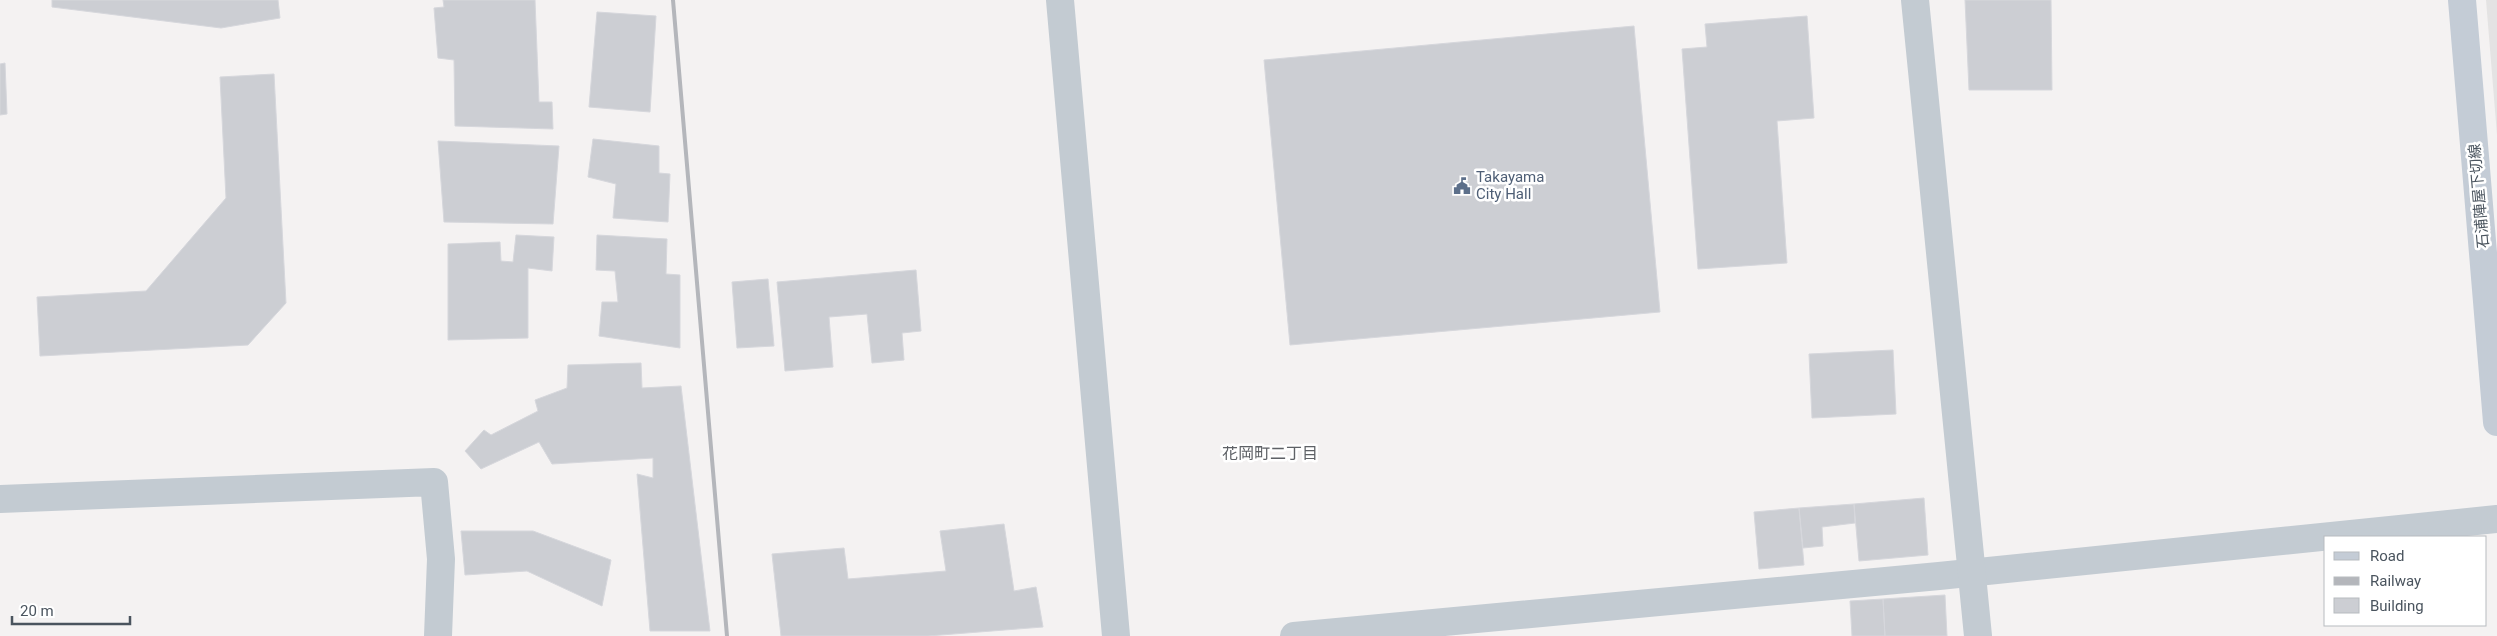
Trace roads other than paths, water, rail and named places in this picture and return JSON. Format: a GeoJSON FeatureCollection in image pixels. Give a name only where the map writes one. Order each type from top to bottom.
{"type":"FeatureCollection","features":[{"type":"Feature","properties":{"kind":"main road","name":"石浦陣屋下切線"},"geometry":{"type":"LineString","coordinates":[[2462,0],[2497,422]]}},
{"type":"Feature","properties":{"kind":"street"},"geometry":{"type":"LineString","coordinates":[[1060,0],[1116,636]]}},
{"type":"Feature","properties":{"kind":"street"},"geometry":{"type":"LineString","coordinates":[[1915,0],[1978,636]]}},
{"type":"Feature","properties":{"kind":"street"},"geometry":{"type":"LineString","coordinates":[[0,499],[434,482],[441,559],[438,636]]}},
{"type":"Feature","properties":{"kind":"street"},"geometry":{"type":"LineString","coordinates":[[2331,536],[2497,519]]}},
{"type":"Feature","properties":{"kind":"street"},"geometry":{"type":"LineString","coordinates":[[1294,636],[1971,573],[2324,537]]}},
{"type":"Feature","properties":{"kind":"railway"},"geometry":{"type":"LineString","coordinates":[[673,0],[727,636]]}},
{"type":"Feature","properties":{"kind":"place","name":"Takayama City Hall"},"geometry":{"type":"Point","coordinates":[1462,186]}},
{"type":"Feature","properties":{"kind":"district","name":"花岡町二丁目"},"geometry":{"type":"Point","coordinates":[1270,453]}}]}
